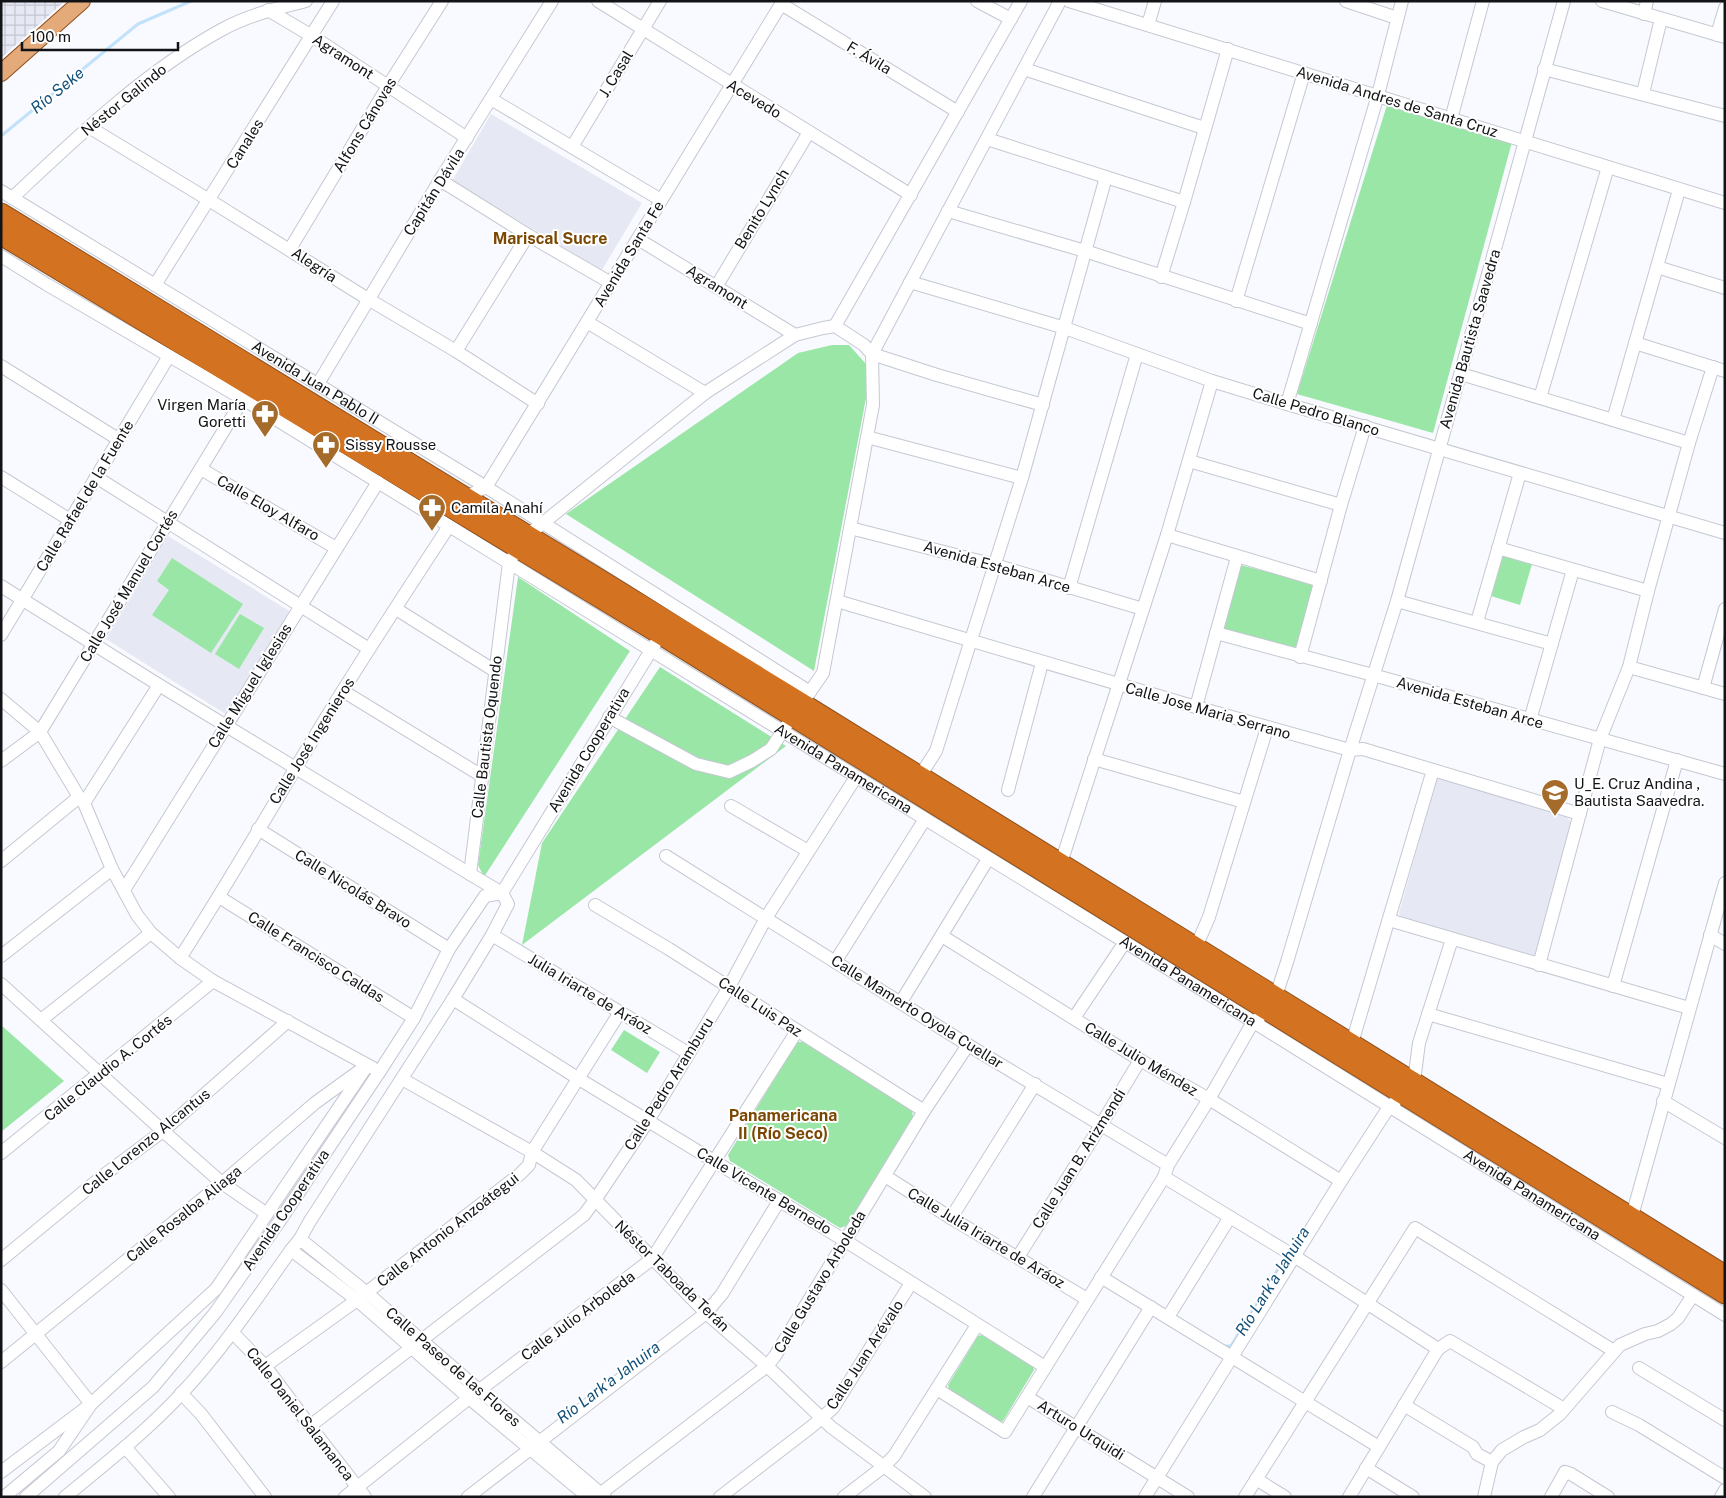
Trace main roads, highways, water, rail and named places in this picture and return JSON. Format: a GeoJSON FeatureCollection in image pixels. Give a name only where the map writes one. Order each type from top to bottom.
{"type":"FeatureCollection","features":[{"type":"Feature","properties":{"kind":"highway","name":"Avenida Juan Pablo II"},"geometry":{"type":"LineString","coordinates":[[1,213],[466,497],[524,542]]}},
{"type":"Feature","properties":{"kind":"highway","name":"Avenida Juan Pablo II"},"geometry":{"type":"LineString","coordinates":[[1,235],[524,542],[670,621]]}},
{"type":"Feature","properties":{"kind":"highway","name":"Avenida Panamericana"},"geometry":{"type":"LineString","coordinates":[[670,621],[797,711],[1409,1088],[1725,1294]]}},
{"type":"Feature","properties":{"kind":"highway","name":"Avenida Panamericana"},"geometry":{"type":"LineString","coordinates":[[797,711],[920,776],[1196,947],[1273,1004],[1352,1043],[1409,1088],[1632,1216],[1725,1275]]}},
{"type":"Feature","properties":{"kind":"main road"},"geometry":{"type":"LineString","coordinates":[[1,73],[82,1]]}},
{"type":"Feature","properties":{"kind":"waterway","name":"Río Seke"},"geometry":{"type":"LineString","coordinates":[[1,136],[138,24],[191,1]]}},
{"type":"Feature","properties":{"kind":"waterway","name":"Río Lark’a Jahuira"},"geometry":{"type":"LineString","coordinates":[[1290,1251],[1307,1225]]}},
{"type":"Feature","properties":{"kind":"waterway","name":"Río Lark’a Jahuira"},"geometry":{"type":"LineString","coordinates":[[1223,1346],[1231,1346],[1286,1256]]}},
{"type":"Feature","properties":{"kind":"place","name":"Virgen María Goretti"},"geometry":{"type":"Point","coordinates":[265,438]}},
{"type":"Feature","properties":{"kind":"place","name":"Sissy Rousse"},"geometry":{"type":"Point","coordinates":[326,469]}},
{"type":"Feature","properties":{"kind":"place","name":"Camila Anahí"},"geometry":{"type":"Point","coordinates":[432,532]}},
{"type":"Feature","properties":{"kind":"place","name":"U_E. Cruz Andina , Bautista Saavedra."},"geometry":{"type":"Point","coordinates":[1555,817]}},
{"type":"Feature","properties":{"kind":"district","name":"Mariscal Sucre"},"geometry":{"type":"Point","coordinates":[550,238]}},
{"type":"Feature","properties":{"kind":"district","name":"Panamericana II (Río Seco)"},"geometry":{"type":"Point","coordinates":[783,1124]}}]}
